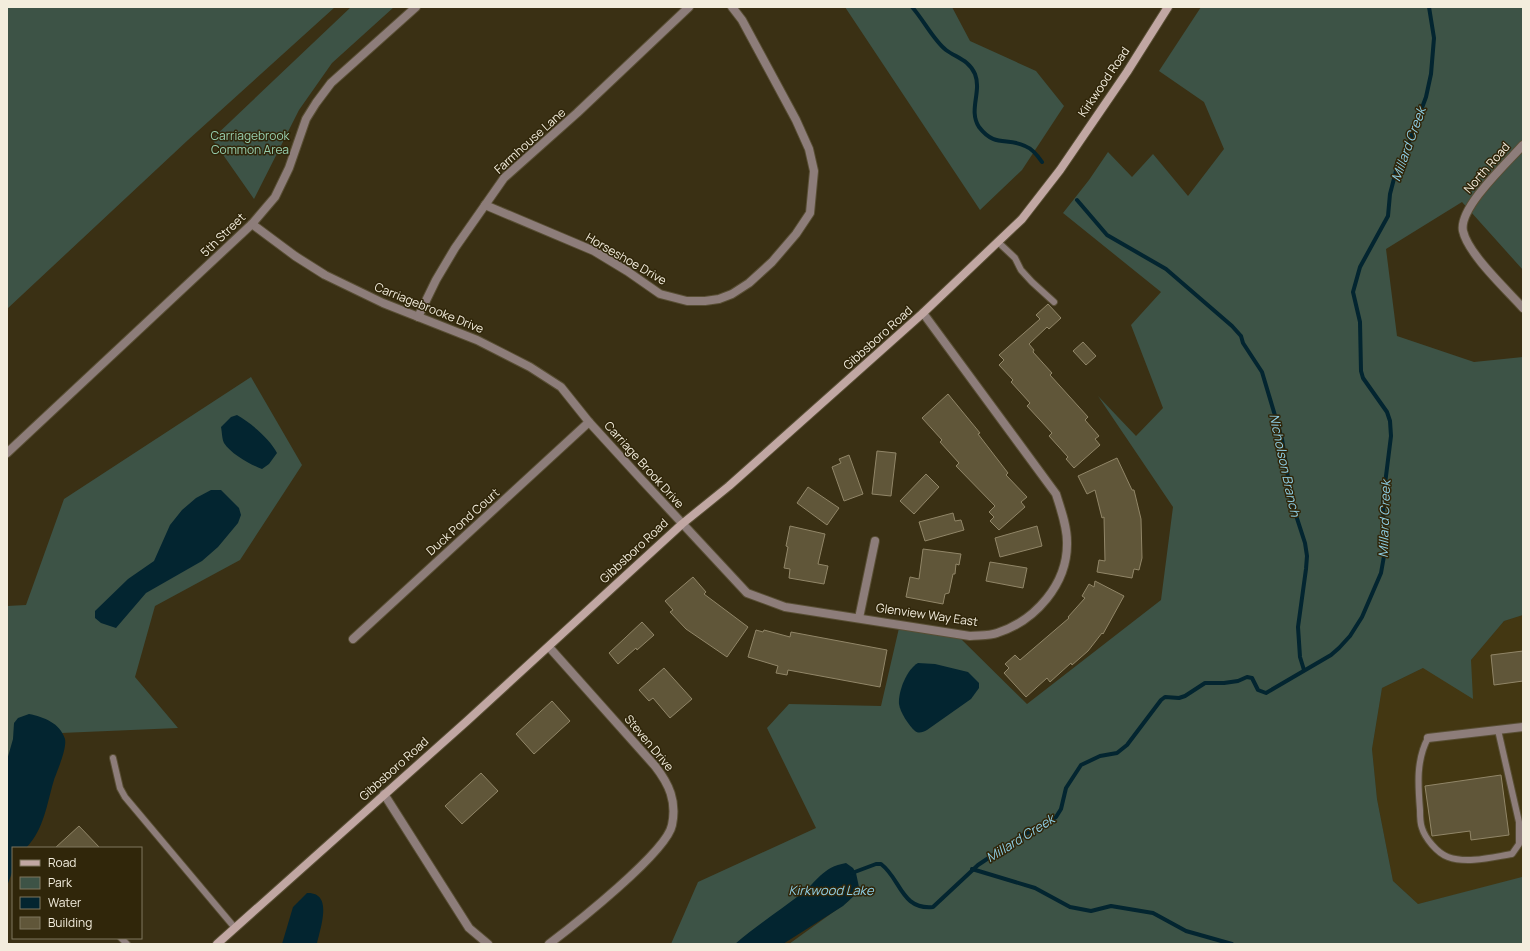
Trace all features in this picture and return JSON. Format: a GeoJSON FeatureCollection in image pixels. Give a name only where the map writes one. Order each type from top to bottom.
{"type":"FeatureCollection","features":[{"type":"Feature","properties":{"kind":"street","name":"5th Street"},"geometry":{"type":"LineString","coordinates":[[7,453],[252,224],[275,197],[289,168],[306,119],[331,83],[416,7]]}},
{"type":"Feature","properties":{"kind":"street","name":"Farmhouse Lane"},"geometry":{"type":"LineString","coordinates":[[418,317],[436,280],[455,248],[504,178],[577,113],[689,7]]}},
{"type":"Feature","properties":{"kind":"street","name":"Horseshoe Drive"},"geometry":{"type":"LineString","coordinates":[[485,205],[594,252],[627,271],[660,294],[687,301],[705,301],[719,299],[732,294],[749,283],[772,262],[796,234],[810,213],[814,171],[809,149],[796,120],[742,20],[732,7]]}},
{"type":"Feature","properties":{"kind":"street","name":"Kirkwood Road"},"geometry":{"type":"LineString","coordinates":[[1060,170],[1127,72],[1168,7]]}},
{"type":"Feature","properties":{"kind":"street","name":"North Road"},"geometry":{"type":"LineString","coordinates":[[1523,145],[1472,201],[1466,215],[1463,230],[1474,252],[1523,308]]}},
{"type":"Feature","properties":{"kind":"street","name":"Gibbsboro Road"},"geometry":{"type":"LineString","coordinates":[[217,944],[549,647],[682,524],[730,486],[923,313],[1022,219],[1060,170]]}},
{"type":"Feature","properties":{"kind":"street","name":"Carriagebrooke Drive"},"geometry":{"type":"LineString","coordinates":[[252,224],[294,256],[325,275],[383,303],[477,340],[530,367],[560,387],[589,422]]}},
{"type":"Feature","properties":{"kind":"street","name":"Glenview Way East"},"geometry":{"type":"LineString","coordinates":[[682,524],[747,594],[785,607],[970,636],[996,634],[1016,626],[1034,613],[1050,596],[1058,582],[1063,569],[1068,543],[1065,523],[1056,494],[923,313]]}},
{"type":"Feature","properties":{"kind":"street","name":"Carriage Brook Drive"},"geometry":{"type":"LineString","coordinates":[[589,422],[682,524]]}},
{"type":"Feature","properties":{"kind":"street","name":"Duck Pond Court"},"geometry":{"type":"LineString","coordinates":[[353,639],[589,422]]}},
{"type":"Feature","properties":{"kind":"street"},"geometry":{"type":"LineString","coordinates":[[859,618],[876,541]]}},
{"type":"Feature","properties":{"kind":"street","name":"Steven Drive"},"geometry":{"type":"LineString","coordinates":[[548,944],[590,912],[634,872],[666,839],[672,826],[674,809],[666,781],[655,766],[549,647]]}},
{"type":"Feature","properties":{"kind":"street"},"geometry":{"type":"LineString","coordinates":[[1428,738],[1523,727]]}},
{"type":"Feature","properties":{"kind":"street"},"geometry":{"type":"LineString","coordinates":[[384,794],[469,928],[488,944]]}},
{"type":"Feature","properties":{"kind":"lane"},"geometry":{"type":"LineString","coordinates":[[998,242],[1015,258],[1021,270],[1032,282],[1054,302]]}},
{"type":"Feature","properties":{"kind":"lane"},"geometry":{"type":"LineString","coordinates":[[1428,738],[1420,763],[1418,785],[1421,828],[1429,841],[1448,857],[1462,859],[1490,858],[1512,854],[1519,844],[1519,822],[1498,730]]}},
{"type":"Feature","properties":{"kind":"lane"},"geometry":{"type":"LineString","coordinates":[[113,758],[120,788],[125,797],[235,928]]}},
{"type":"Feature","properties":{"kind":"shaded area"},"geometry":{"type":"Polygon","coordinates":[[[1523,615],[1523,878],[1418,904],[1393,881],[1377,799],[1372,749],[1382,688],[1423,668],[1471,660],[1504,621],[1523,615]]]}},
{"type":"Feature","properties":{"kind":"green space"},"geometry":{"type":"Polygon","coordinates":[[[7,7],[335,7],[188,140],[7,309],[7,7]]]}},
{"type":"Feature","properties":{"kind":"green space","name":"Carriagebrook Common Area"},"geometry":{"type":"Polygon","coordinates":[[[351,7],[394,7],[332,63],[299,110],[254,199],[212,139],[351,7]]]}},
{"type":"Feature","properties":{"kind":"green space"},"geometry":{"type":"Polygon","coordinates":[[[845,7],[952,7],[970,41],[1036,71],[1064,106],[1022,170],[980,210],[845,7]]]}},
{"type":"Feature","properties":{"kind":"green space"},"geometry":{"type":"Polygon","coordinates":[[[1201,7],[1523,7],[1523,270],[1462,202],[1386,249],[1397,336],[1474,362],[1523,357],[1523,615],[1504,621],[1471,660],[1473,699],[1423,668],[1382,688],[1372,749],[1377,799],[1393,881],[1418,904],[1522,877],[1523,944],[789,944],[850,900],[747,944],[671,944],[698,882],[816,828],[767,728],[789,704],[881,706],[899,628],[959,637],[1027,704],[1161,600],[1173,507],[1098,396],[1136,436],[1163,408],[1131,325],[1161,292],[1063,213],[1089,180],[1108,152],[1132,177],[1153,154],[1188,196],[1224,149],[1204,102],[1159,71],[1201,7]]]}},
{"type":"Feature","properties":{"kind":"green space"},"geometry":{"type":"Polygon","coordinates":[[[251,377],[302,465],[240,560],[155,606],[135,677],[178,728],[61,733],[13,847],[12,847],[7,882],[7,606],[26,605],[64,499],[251,377]]]}},
{"type":"Feature","properties":{"kind":"water"},"geometry":{"type":"Polygon","coordinates":[[[237,415],[260,432],[270,442],[277,453],[269,464],[262,469],[236,455],[224,443],[221,427],[231,417],[237,415]]]}},
{"type":"Feature","properties":{"kind":"water"},"geometry":{"type":"Polygon","coordinates":[[[211,490],[221,490],[239,508],[241,515],[238,523],[218,547],[202,561],[146,593],[116,628],[101,623],[95,618],[95,611],[128,579],[154,561],[170,525],[182,510],[196,498],[211,490]]]}},
{"type":"Feature","properties":{"kind":"water"},"geometry":{"type":"Polygon","coordinates":[[[918,663],[935,664],[968,672],[979,683],[979,688],[971,699],[927,730],[920,733],[913,729],[901,711],[899,704],[900,693],[904,681],[910,670],[918,663]]]}},
{"type":"Feature","properties":{"kind":"water"},"geometry":{"type":"Polygon","coordinates":[[[29,714],[46,719],[63,733],[65,743],[44,816],[37,833],[27,847],[12,847],[12,873],[7,886],[7,760],[13,739],[14,723],[18,718],[29,714]]]}},
{"type":"Feature","properties":{"kind":"water","name":"Kirkwood Lake"},"geometry":{"type":"Polygon","coordinates":[[[846,863],[853,868],[856,873],[859,887],[856,894],[843,906],[783,944],[735,944],[801,894],[825,871],[846,863]]]}},
{"type":"Feature","properties":{"kind":"water"},"geometry":{"type":"Polygon","coordinates":[[[307,893],[315,894],[320,898],[323,905],[322,921],[317,944],[282,944],[293,907],[307,893]]]}},
{"type":"Feature","properties":{"kind":"building"},"geometry":{"type":"Polygon","coordinates":[[[1048,304],[1061,318],[1049,329],[1047,327],[1029,344],[1034,350],[1033,352],[1052,373],[1050,375],[1088,417],[1085,420],[1099,436],[1095,439],[1100,445],[1074,468],[1066,459],[1068,457],[1049,436],[1052,433],[1027,406],[1030,403],[1011,382],[1013,380],[999,365],[1004,360],[999,355],[1040,319],[1036,315],[1048,304]]]}},
{"type":"Feature","properties":{"kind":"building"},"geometry":{"type":"Polygon","coordinates":[[[1083,342],[1096,356],[1086,365],[1073,351],[1083,342]]]}},
{"type":"Feature","properties":{"kind":"building"},"geometry":{"type":"Polygon","coordinates":[[[948,394],[980,433],[978,434],[1008,473],[1006,475],[1027,497],[1021,502],[1025,507],[999,530],[990,521],[994,517],[989,512],[995,506],[956,466],[959,463],[940,442],[942,440],[922,418],[948,394]]]}},
{"type":"Feature","properties":{"kind":"building"},"geometry":{"type":"Polygon","coordinates":[[[877,451],[896,453],[891,496],[872,494],[877,451]]]}},
{"type":"Feature","properties":{"kind":"building"},"geometry":{"type":"Polygon","coordinates":[[[849,455],[863,494],[844,501],[832,467],[841,463],[839,459],[849,455]]]}},
{"type":"Feature","properties":{"kind":"building"},"geometry":{"type":"Polygon","coordinates":[[[1117,458],[1132,490],[1134,490],[1141,519],[1142,558],[1139,570],[1134,569],[1132,578],[1097,572],[1099,560],[1105,561],[1104,517],[1102,518],[1095,490],[1087,494],[1078,476],[1117,458]]]}},
{"type":"Feature","properties":{"kind":"building"},"geometry":{"type":"Polygon","coordinates":[[[926,474],[939,487],[914,514],[900,501],[926,474]]]}},
{"type":"Feature","properties":{"kind":"building"},"geometry":{"type":"Polygon","coordinates":[[[808,487],[839,508],[827,525],[797,503],[808,487]]]}},
{"type":"Feature","properties":{"kind":"building"},"geometry":{"type":"Polygon","coordinates":[[[953,513],[955,521],[961,520],[964,530],[925,541],[919,522],[953,513]]]}},
{"type":"Feature","properties":{"kind":"building"},"geometry":{"type":"Polygon","coordinates":[[[790,526],[825,534],[818,564],[828,566],[824,584],[789,578],[790,569],[784,568],[790,526]]]}},
{"type":"Feature","properties":{"kind":"building"},"geometry":{"type":"Polygon","coordinates":[[[1037,526],[1042,546],[1000,557],[995,538],[1037,526]]]}},
{"type":"Feature","properties":{"kind":"building"},"geometry":{"type":"Polygon","coordinates":[[[923,549],[961,554],[959,565],[956,564],[955,574],[953,574],[949,593],[945,594],[943,604],[906,597],[910,577],[919,579],[923,549]]]}},
{"type":"Feature","properties":{"kind":"building"},"geometry":{"type":"Polygon","coordinates":[[[990,562],[1027,568],[1023,588],[986,581],[990,562]]]}},
{"type":"Feature","properties":{"kind":"building"},"geometry":{"type":"Polygon","coordinates":[[[693,577],[706,592],[704,594],[748,627],[727,657],[686,629],[670,612],[673,610],[665,601],[693,577]]]}},
{"type":"Feature","properties":{"kind":"building"},"geometry":{"type":"Polygon","coordinates":[[[1095,581],[1124,596],[1103,634],[1102,633],[1088,651],[1072,665],[1071,663],[1050,682],[1047,678],[1026,697],[1004,673],[1009,668],[1005,664],[1015,655],[1020,660],[1069,618],[1068,617],[1085,598],[1082,596],[1089,584],[1094,587],[1095,581]]]}},
{"type":"Feature","properties":{"kind":"building"},"geometry":{"type":"Polygon","coordinates":[[[642,622],[654,635],[618,664],[609,653],[642,622]]]}},
{"type":"Feature","properties":{"kind":"building"},"geometry":{"type":"Polygon","coordinates":[[[756,630],[763,632],[764,630],[790,637],[791,632],[887,650],[880,687],[788,670],[787,675],[776,673],[778,666],[748,657],[756,630]]]}},
{"type":"Feature","properties":{"kind":"building"},"geometry":{"type":"Polygon","coordinates":[[[1523,651],[1523,681],[1494,685],[1491,655],[1523,651]]]}},
{"type":"Feature","properties":{"kind":"building"},"geometry":{"type":"Polygon","coordinates":[[[664,668],[692,699],[670,718],[653,698],[649,701],[639,690],[664,668]]]}},
{"type":"Feature","properties":{"kind":"building"},"geometry":{"type":"Polygon","coordinates":[[[552,701],[570,721],[534,754],[516,734],[552,701]]]}},
{"type":"Feature","properties":{"kind":"building"},"geometry":{"type":"Polygon","coordinates":[[[481,773],[498,791],[462,824],[445,806],[481,773]]]}},
{"type":"Feature","properties":{"kind":"building"},"geometry":{"type":"Polygon","coordinates":[[[1501,775],[1509,835],[1471,840],[1470,831],[1432,836],[1425,786],[1501,775]]]}},
{"type":"Feature","properties":{"kind":"building"},"geometry":{"type":"Polygon","coordinates":[[[79,826],[99,847],[56,847],[79,826]]]}},
{"type":"Feature","properties":{"kind":"waterway","name":"Nicholson Branch"},"geometry":{"type":"LineString","coordinates":[[912,7],[942,46],[966,62],[975,74],[977,81],[975,114],[979,127],[990,138],[1019,143],[1028,147],[1042,162]]}},
{"type":"Feature","properties":{"kind":"waterway","name":"Millard Creek"},"geometry":{"type":"LineString","coordinates":[[852,873],[876,864],[881,864],[888,870],[902,892],[914,904],[922,907],[933,907],[978,865],[1023,835],[1048,823],[1056,817],[1061,809],[1066,788],[1081,765],[1100,756],[1117,753],[1127,745],[1161,700],[1165,697],[1179,698],[1185,696],[1205,683],[1224,683],[1238,681],[1247,677],[1252,678],[1258,690],[1266,693],[1331,655],[1350,636],[1362,617],[1381,573],[1384,556],[1383,500],[1391,436],[1390,421],[1387,412],[1363,378],[1361,371],[1360,322],[1353,292],[1360,267],[1388,216],[1390,194],[1396,171],[1407,148],[1426,97],[1431,74],[1434,38],[1429,7]]}},
{"type":"Feature","properties":{"kind":"waterway","name":"Nicholson Branch"},"geometry":{"type":"LineString","coordinates":[[1077,200],[1107,235],[1166,269],[1232,326],[1241,336],[1243,343],[1262,372],[1282,439],[1292,503],[1305,543],[1307,556],[1298,627],[1300,657],[1304,670]]}},
{"type":"Feature","properties":{"kind":"waterway"},"geometry":{"type":"LineString","coordinates":[[972,869],[1035,888],[1070,907],[1091,911],[1111,906],[1153,913],[1186,931],[1232,944]]}}]}
